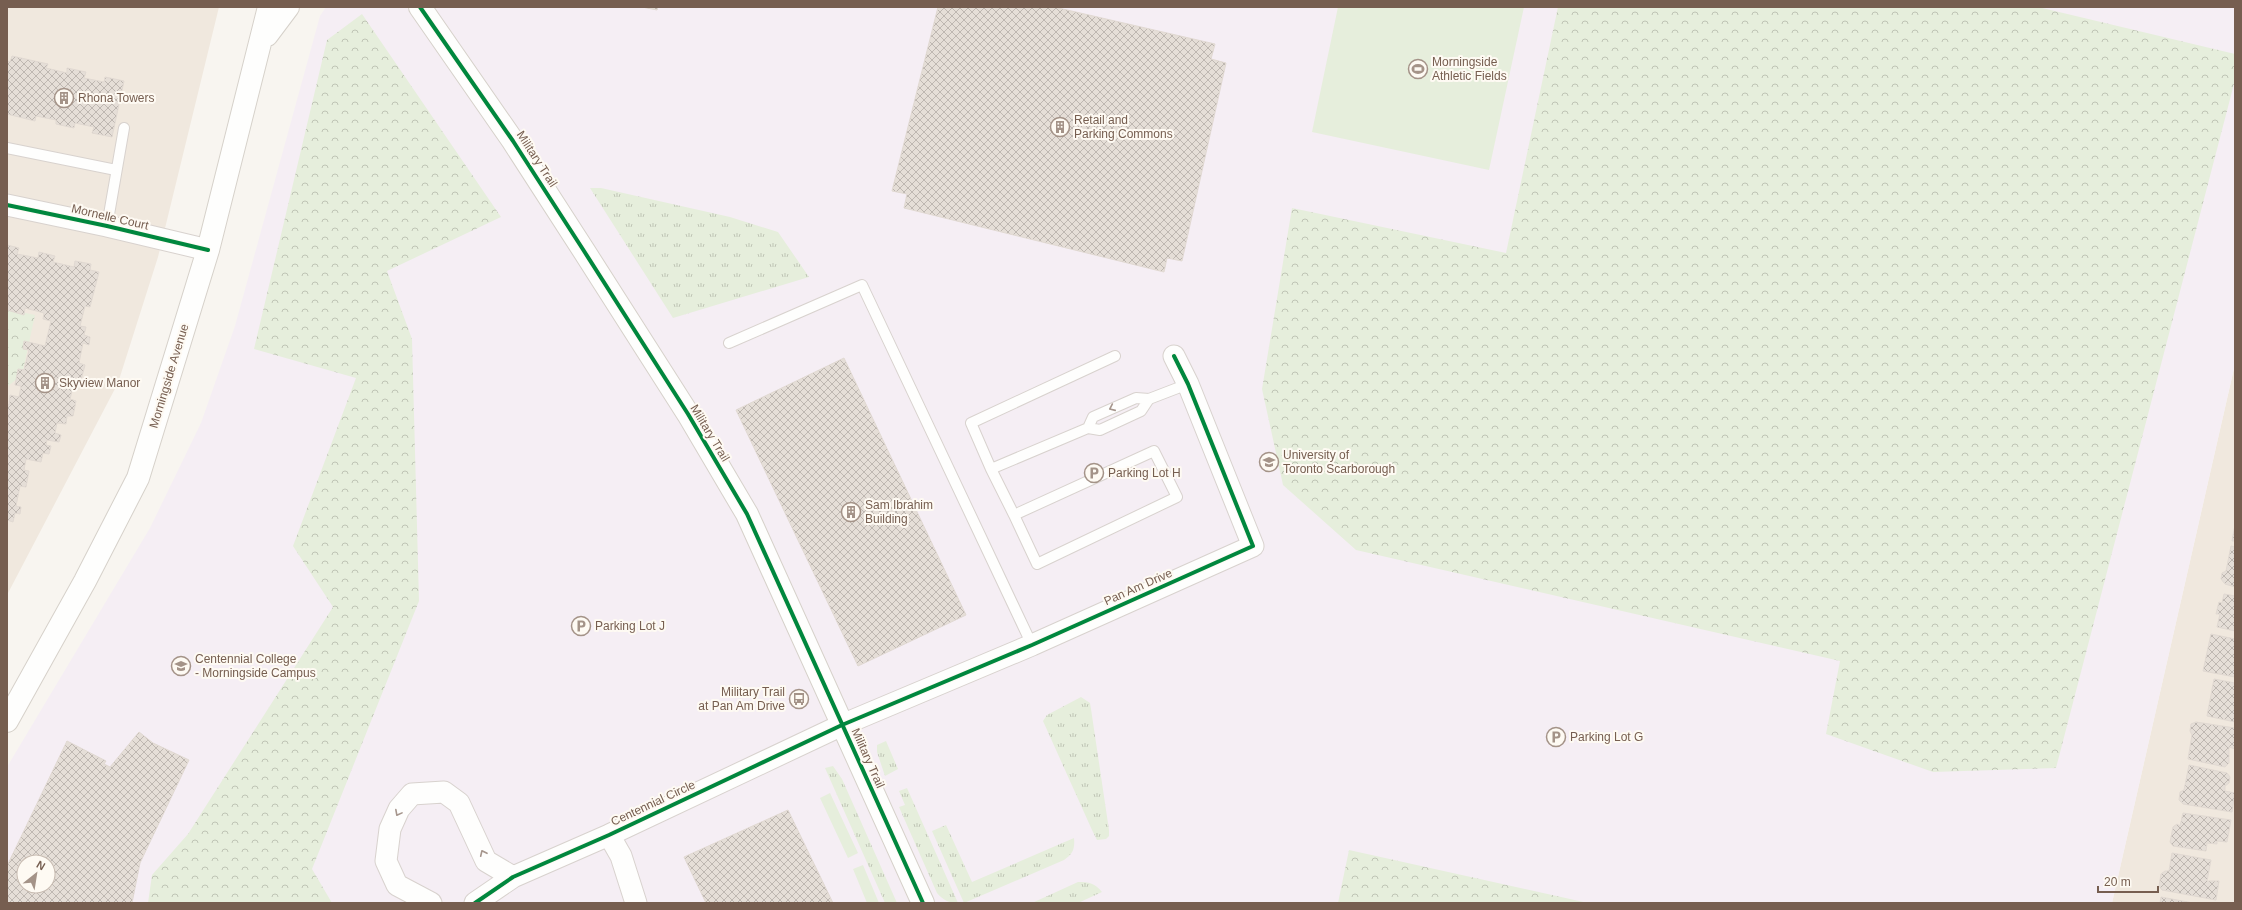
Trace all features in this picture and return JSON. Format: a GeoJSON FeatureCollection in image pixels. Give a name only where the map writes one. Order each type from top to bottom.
{"type":"FeatureCollection","features":[{"type":"Feature","properties":{"kind":"street","name":"Morningside Avenue"},"geometry":{"type":"LineString","coordinates":[[7,721],[85,581],[138,478],[208,250],[269,7]]}},
{"type":"Feature","properties":{"kind":"street"},"geometry":{"type":"LineString","coordinates":[[260,44],[288,7]]}},
{"type":"Feature","properties":{"kind":"street","name":"Military Trail"},"geometry":{"type":"LineString","coordinates":[[420,7],[513,141],[580,244],[688,414],[743,507],[923,903]]}},
{"type":"Feature","properties":{"kind":"street","name":"Mornelle Court"},"geometry":{"type":"LineString","coordinates":[[7,205],[107,226],[208,250]]}},
{"type":"Feature","properties":{"kind":"street","name":"Pan Am Drive"},"geometry":{"type":"LineString","coordinates":[[842,725],[1032,645],[1253,546],[1188,384],[1174,356]]}},
{"type":"Feature","properties":{"kind":"street","name":"Centennial Circle"},"geometry":{"type":"LineString","coordinates":[[475,903],[513,877],[609,835],[842,725]]}},
{"type":"Feature","properties":{"kind":"street"},"geometry":{"type":"LineString","coordinates":[[431,903],[397,885],[386,861],[390,829],[399,809],[412,794],[444,792],[459,803],[486,861],[513,877]]}},
{"type":"Feature","properties":{"kind":"street"},"geometry":{"type":"LineString","coordinates":[[609,835],[621,856],[636,903]]}},
{"type":"Feature","properties":{"kind":"lane"},"geometry":{"type":"LineString","coordinates":[[107,226],[124,128]]}},
{"type":"Feature","properties":{"kind":"lane"},"geometry":{"type":"LineString","coordinates":[[7,148],[116,170]]}},
{"type":"Feature","properties":{"kind":"lane"},"geometry":{"type":"LineString","coordinates":[[729,343],[862,285],[1032,645]]}},
{"type":"Feature","properties":{"kind":"lane"},"geometry":{"type":"LineString","coordinates":[[1014,515],[1154,451],[1177,497],[1037,564],[991,469],[971,423],[1114,356]]}},
{"type":"Feature","properties":{"kind":"lane"},"geometry":{"type":"LineString","coordinates":[[1088,428],[1093,417],[1136,398],[1149,399],[1188,384]]}},
{"type":"Feature","properties":{"kind":"lane"},"geometry":{"type":"LineString","coordinates":[[991,469],[1088,428],[1100,430],[1141,411],[1149,399]]}},
{"type":"Feature","properties":{"kind":"shaded area"},"geometry":{"type":"Polygon","coordinates":[[[7,7],[219,7],[158,257],[118,383],[7,595],[7,7]]]}},
{"type":"Feature","properties":{"kind":"shaded area","name":"University of Toronto Scarborough"},"geometry":{"type":"Polygon","coordinates":[[[326,7],[2235,7],[2235,364],[2112,903],[7,903],[7,767],[150,528],[201,423],[235,326],[320,16],[326,7]]]}},
{"type":"Feature","properties":{"kind":"shaded area"},"geometry":{"type":"Polygon","coordinates":[[[2235,364],[2235,903],[2112,903],[2235,364]]]}},
{"type":"Feature","properties":{"kind":"green space","name":"Morningside Athletic Fields"},"geometry":{"type":"Polygon","coordinates":[[[1338,7],[1524,7],[1489,170],[1312,132],[1338,7]]]}},
{"type":"Feature","properties":{"kind":"green space"},"geometry":{"type":"Polygon","coordinates":[[[1558,7],[2038,7],[2235,54],[2235,80],[2056,768],[1933,772],[1826,734],[1840,661],[1356,550],[1283,485],[1262,389],[1292,208],[1506,253],[1558,7]]]}},
{"type":"Feature","properties":{"kind":"green space"},"geometry":{"type":"Polygon","coordinates":[[[362,14],[501,217],[387,271],[412,339],[419,601],[312,869],[332,903],[148,903],[152,875],[188,834],[333,607],[293,546],[356,378],[254,349],[327,40],[362,14]]]}},
{"type":"Feature","properties":{"kind":"green space"},"geometry":{"type":"Polygon","coordinates":[[[590,188],[601,188],[730,217],[778,232],[809,277],[673,318],[590,188]]]}},
{"type":"Feature","properties":{"kind":"green space"},"geometry":{"type":"Polygon","coordinates":[[[7,309],[35,315],[22,375],[8,386],[7,390],[7,309]]]}},
{"type":"Feature","properties":{"kind":"green space"},"geometry":{"type":"Polygon","coordinates":[[[1081,697],[1090,703],[1109,830],[1109,836],[1106,839],[1097,840],[1043,721],[1047,715],[1081,697]]]}},
{"type":"Feature","properties":{"kind":"green space"},"geometry":{"type":"Polygon","coordinates":[[[886,741],[898,769],[885,776],[877,752],[877,745],[886,741]]]}},
{"type":"Feature","properties":{"kind":"green space"},"geometry":{"type":"Polygon","coordinates":[[[833,766],[842,779],[897,903],[885,903],[825,768],[833,766]]]}},
{"type":"Feature","properties":{"kind":"green space"},"geometry":{"type":"Polygon","coordinates":[[[907,788],[958,903],[946,901],[937,893],[899,807],[905,805],[899,791],[907,788]]]}},
{"type":"Feature","properties":{"kind":"green space"},"geometry":{"type":"Polygon","coordinates":[[[830,793],[858,853],[848,858],[820,798],[830,793]]]}},
{"type":"Feature","properties":{"kind":"green space"},"geometry":{"type":"Polygon","coordinates":[[[946,825],[972,882],[1074,838],[1074,848],[1070,856],[1064,860],[964,903],[932,831],[946,825]]]}},
{"type":"Feature","properties":{"kind":"green space"},"geometry":{"type":"Polygon","coordinates":[[[1349,850],[1588,903],[1338,903],[1349,850]]]}},
{"type":"Feature","properties":{"kind":"green space"},"geometry":{"type":"Polygon","coordinates":[[[863,865],[879,903],[867,903],[853,869],[863,865]]]}},
{"type":"Feature","properties":{"kind":"green space"},"geometry":{"type":"Polygon","coordinates":[[[1078,882],[1092,884],[1102,892],[1078,903],[1032,903],[1078,882]]]}},
{"type":"Feature","properties":{"kind":"building"},"geometry":{"type":"Polygon","coordinates":[[[642,7],[658,7],[657,10],[642,7]]]}},
{"type":"Feature","properties":{"kind":"building","name":"Retail and Parking Commons"},"geometry":{"type":"Polygon","coordinates":[[[938,7],[1054,7],[1215,44],[1211,59],[1226,63],[1182,261],[1167,258],[1164,272],[904,208],[907,194],[892,191],[938,7]]]}},
{"type":"Feature","properties":{"kind":"building","name":"Rhona Towers"},"geometry":{"type":"Polygon","coordinates":[[[12,56],[48,64],[46,68],[67,73],[67,68],[86,72],[84,78],[104,82],[105,77],[124,81],[112,137],[92,133],[94,127],[75,123],[74,128],[56,124],[56,120],[36,116],[35,121],[7,114],[7,61],[10,62],[12,56]]]}},
{"type":"Feature","properties":{"kind":"building","name":"Skyview Manor"},"geometry":{"type":"Polygon","coordinates":[[[7,245],[19,248],[17,254],[38,258],[39,252],[55,256],[53,262],[74,267],[75,261],[91,264],[90,270],[99,272],[90,307],[85,306],[80,326],[86,327],[84,335],[90,337],[89,345],[83,343],[79,363],[85,365],[81,380],[75,379],[70,399],[76,401],[73,416],[67,416],[66,424],[57,423],[55,433],[61,435],[59,442],[47,440],[46,445],[51,446],[49,454],[43,453],[41,462],[26,459],[24,470],[29,471],[26,487],[20,486],[16,506],[21,507],[20,514],[15,513],[13,522],[7,520],[7,404],[9,405],[10,395],[19,397],[21,386],[15,385],[18,369],[24,370],[29,350],[23,349],[24,341],[45,346],[51,321],[43,319],[44,313],[25,308],[24,315],[7,310],[7,245]]]}},
{"type":"Feature","properties":{"kind":"building","name":"Sam Ibrahim Building"},"geometry":{"type":"Polygon","coordinates":[[[844,358],[966,615],[858,666],[736,410],[844,358]]]}},
{"type":"Feature","properties":{"kind":"building"},"geometry":{"type":"Polygon","coordinates":[[[2235,525],[2235,541],[2232,541],[2235,525]]]}},
{"type":"Feature","properties":{"kind":"building"},"geometry":{"type":"Polygon","coordinates":[[[2231,546],[2235,547],[2235,587],[2225,584],[2221,579],[2222,573],[2226,571],[2231,546]]]}},
{"type":"Feature","properties":{"kind":"building"},"geometry":{"type":"Polygon","coordinates":[[[2224,594],[2235,596],[2235,631],[2217,627],[2220,614],[2216,614],[2219,602],[2222,603],[2224,594]]]}},
{"type":"Feature","properties":{"kind":"building"},"geometry":{"type":"Polygon","coordinates":[[[2211,634],[2235,639],[2235,677],[2203,671],[2211,634]]]}},
{"type":"Feature","properties":{"kind":"building"},"geometry":{"type":"Polygon","coordinates":[[[2214,679],[2235,683],[2235,722],[2207,716],[2214,679]]]}},
{"type":"Feature","properties":{"kind":"building"},"geometry":{"type":"Polygon","coordinates":[[[2196,722],[2235,728],[2235,749],[2229,747],[2229,763],[2225,767],[2188,759],[2192,735],[2190,731],[2191,724],[2196,722]]]}},
{"type":"Feature","properties":{"kind":"building"},"geometry":{"type":"Polygon","coordinates":[[[139,732],[153,743],[189,760],[140,863],[132,903],[7,903],[7,866],[67,741],[106,761],[104,764],[110,767],[139,732]]]}},
{"type":"Feature","properties":{"kind":"building"},"geometry":{"type":"Polygon","coordinates":[[[2189,765],[2227,773],[2230,777],[2229,783],[2225,786],[2225,791],[2235,793],[2232,812],[2183,804],[2179,800],[2180,792],[2184,790],[2189,765]]]}},
{"type":"Feature","properties":{"kind":"building"},"geometry":{"type":"Polygon","coordinates":[[[788,810],[833,903],[706,903],[684,857],[788,810]]]}},
{"type":"Feature","properties":{"kind":"building"},"geometry":{"type":"Polygon","coordinates":[[[2183,813],[2231,820],[2227,842],[2217,841],[2217,844],[2207,843],[2206,851],[2173,846],[2170,842],[2173,827],[2177,824],[2180,826],[2183,813]]]}},
{"type":"Feature","properties":{"kind":"building"},"geometry":{"type":"Polygon","coordinates":[[[2172,853],[2211,860],[2207,881],[2219,881],[2216,900],[2162,890],[2159,886],[2161,874],[2165,871],[2169,871],[2172,853]]]}},
{"type":"Feature","properties":{"kind":"building"},"geometry":{"type":"Polygon","coordinates":[[[2161,897],[2193,903],[2160,903],[2161,897]]]}},
{"type":"Feature","properties":{"kind":"cycle path"},"geometry":{"type":"LineString","coordinates":[[420,7],[513,141],[584,251],[688,414],[747,514],[923,903]]}},
{"type":"Feature","properties":{"kind":"cycle path"},"geometry":{"type":"LineString","coordinates":[[7,205],[107,226],[208,250]]}},
{"type":"Feature","properties":{"kind":"cycle path"},"geometry":{"type":"LineString","coordinates":[[475,903],[513,877],[609,835],[842,725],[1032,645],[1253,546],[1188,384],[1174,356]]}},
{"type":"Feature","properties":{"kind":"place","name":"Morningside Athletic Fields"},"geometry":{"type":"Point","coordinates":[1418,69]}},
{"type":"Feature","properties":{"kind":"place","name":"Rhona Towers"},"geometry":{"type":"Point","coordinates":[64,98]}},
{"type":"Feature","properties":{"kind":"place","name":"Retail and Parking Commons"},"geometry":{"type":"Point","coordinates":[1060,127]}},
{"type":"Feature","properties":{"kind":"place","name":"Skyview Manor"},"geometry":{"type":"Point","coordinates":[45,383]}},
{"type":"Feature","properties":{"kind":"place","name":"University of Toronto Scarborough"},"geometry":{"type":"Point","coordinates":[1269,462]}},
{"type":"Feature","properties":{"kind":"place","name":"Parking Lot H"},"geometry":{"type":"Point","coordinates":[1094,473]}},
{"type":"Feature","properties":{"kind":"place","name":"Sam Ibrahim Building"},"geometry":{"type":"Point","coordinates":[851,512]}},
{"type":"Feature","properties":{"kind":"place","name":"Parking Lot J"},"geometry":{"type":"Point","coordinates":[581,626]}},
{"type":"Feature","properties":{"kind":"place","name":"Centennial College - Morningside Campus"},"geometry":{"type":"Point","coordinates":[181,666]}},
{"type":"Feature","properties":{"kind":"place","name":"Military Trail at Pan Am Drive"},"geometry":{"type":"Point","coordinates":[799,699]}},
{"type":"Feature","properties":{"kind":"place","name":"Parking Lot G"},"geometry":{"type":"Point","coordinates":[1556,737]}}]}
